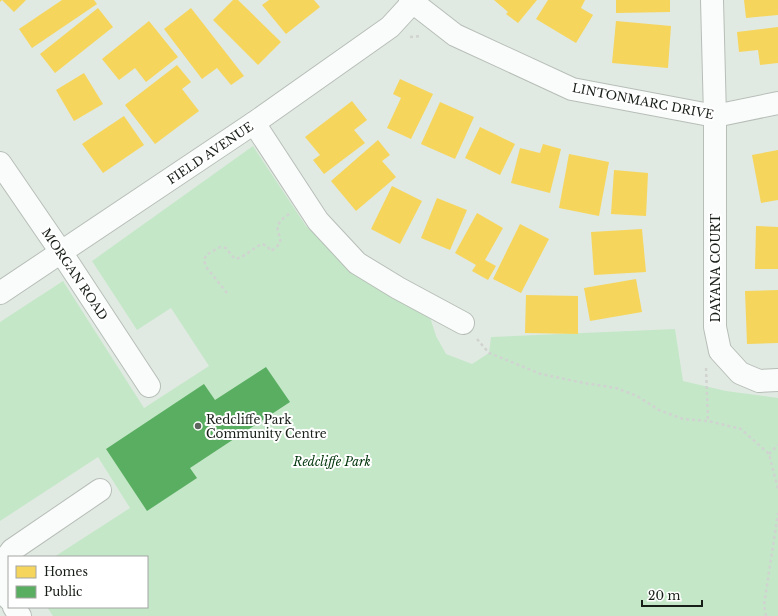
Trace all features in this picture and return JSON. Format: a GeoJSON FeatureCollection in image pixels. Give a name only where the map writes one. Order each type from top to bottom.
{"type":"FeatureCollection","features":[{"type":"Feature","properties":{"kind":"street","name":"DAYANA COURT"},"geometry":{"type":"LineString","coordinates":[[712,0],[715,116],[715,327],[720,351]]}},
{"type":"Feature","properties":{"kind":"street","name":"LINTONMARC DRIVE"},"geometry":{"type":"LineString","coordinates":[[411,1],[455,35],[572,89],[715,116],[778,103]]}},
{"type":"Feature","properties":{"kind":"street","name":"FIELD AVENUE"},"geometry":{"type":"LineString","coordinates":[[0,293],[254,123],[390,27],[411,1]]}},
{"type":"Feature","properties":{"kind":"street"},"geometry":{"type":"LineString","coordinates":[[254,123],[318,221],[357,263],[398,288],[463,323]]}},
{"type":"Feature","properties":{"kind":"street","name":"MORGAN ROAD"},"geometry":{"type":"LineString","coordinates":[[0,163],[61,252],[148,386]]}},
{"type":"Feature","properties":{"kind":"street"},"geometry":{"type":"LineString","coordinates":[[720,351],[740,373],[759,381],[778,380]]}},
{"type":"Feature","properties":{"kind":"street"},"geometry":{"type":"LineString","coordinates":[[8,598],[1,587],[0,566],[12,550],[100,490]]}},
{"type":"Feature","properties":{"kind":"path"},"geometry":{"type":"LineString","coordinates":[[408,37],[425,37]]}},
{"type":"Feature","properties":{"kind":"path"},"geometry":{"type":"LineString","coordinates":[[227,293],[207,268],[204,261],[206,255],[220,246],[226,248],[236,259],[262,244],[267,246],[271,251],[279,244],[280,241],[278,226],[280,222],[290,213]]}},
{"type":"Feature","properties":{"kind":"path"},"geometry":{"type":"LineString","coordinates":[[463,323],[489,352],[541,374],[616,388],[637,396],[659,410],[683,419],[708,421],[741,429],[769,454],[778,489]]}},
{"type":"Feature","properties":{"kind":"path"},"geometry":{"type":"LineString","coordinates":[[708,421],[706,366],[720,351]]}},
{"type":"Feature","properties":{"kind":"path"},"geometry":{"type":"LineString","coordinates":[[769,454],[778,445]]}},
{"type":"Feature","properties":{"kind":"path"},"geometry":{"type":"LineString","coordinates":[[766,616],[764,605],[778,512]]}},
{"type":"Feature","properties":{"kind":"green space","name":"Redcliffe Park"},"geometry":{"type":"Polygon","coordinates":[[[253,146],[306,226],[367,281],[429,314],[436,336],[446,354],[472,364],[489,353],[491,337],[675,329],[683,381],[726,391],[778,398],[778,616],[53,616],[48,608],[148,608],[148,556],[56,556],[130,508],[98,457],[0,521],[0,322],[63,281],[144,408],[209,366],[171,308],[137,330],[92,261],[253,146]]]}},
{"type":"Feature","properties":{"kind":"building: Homes"},"geometry":{"type":"Polygon","coordinates":[[[2,0],[26,0],[14,12],[2,0]]]}},
{"type":"Feature","properties":{"kind":"building: Homes"},"geometry":{"type":"Polygon","coordinates":[[[62,0],[94,0],[97,4],[32,48],[19,29],[62,0]]]}},
{"type":"Feature","properties":{"kind":"building: Homes"},"geometry":{"type":"Polygon","coordinates":[[[233,0],[238,0],[281,42],[258,65],[213,20],[233,0]]]}},
{"type":"Feature","properties":{"kind":"building: Homes"},"geometry":{"type":"Polygon","coordinates":[[[269,0],[314,0],[320,7],[286,34],[262,5],[269,0]]]}},
{"type":"Feature","properties":{"kind":"building: Homes"},"geometry":{"type":"Polygon","coordinates":[[[494,0],[537,0],[518,23],[506,14],[508,12],[494,0]]]}},
{"type":"Feature","properties":{"kind":"building: Homes"},"geometry":{"type":"Polygon","coordinates":[[[548,0],[585,0],[581,8],[593,15],[576,43],[536,19],[548,0]]]}},
{"type":"Feature","properties":{"kind":"building: Homes"},"geometry":{"type":"Polygon","coordinates":[[[616,0],[670,0],[670,12],[616,13],[616,0]]]}},
{"type":"Feature","properties":{"kind":"building: Homes"},"geometry":{"type":"Polygon","coordinates":[[[744,0],[778,0],[778,15],[746,18],[744,0]]]}},
{"type":"Feature","properties":{"kind":"building: Homes"},"geometry":{"type":"Polygon","coordinates":[[[98,8],[113,27],[55,73],[40,54],[98,8]]]}},
{"type":"Feature","properties":{"kind":"building: Homes"},"geometry":{"type":"Polygon","coordinates":[[[191,8],[244,76],[231,85],[217,68],[202,79],[164,29],[191,8]]]}},
{"type":"Feature","properties":{"kind":"building: Homes"},"geometry":{"type":"Polygon","coordinates":[[[149,21],[178,57],[146,82],[135,68],[119,80],[102,59],[149,21]]]}},
{"type":"Feature","properties":{"kind":"building: Homes"},"geometry":{"type":"Polygon","coordinates":[[[616,21],[671,26],[668,68],[612,63],[616,21]]]}},
{"type":"Feature","properties":{"kind":"building: Homes"},"geometry":{"type":"Polygon","coordinates":[[[778,27],[778,63],[760,65],[758,50],[739,52],[737,32],[778,27]]]}},
{"type":"Feature","properties":{"kind":"building: Homes"},"geometry":{"type":"Polygon","coordinates":[[[177,65],[191,82],[182,89],[199,111],[155,144],[125,105],[177,65]]]}},
{"type":"Feature","properties":{"kind":"building: Homes"},"geometry":{"type":"Polygon","coordinates":[[[84,73],[103,104],[74,121],[56,90],[84,73]]]}},
{"type":"Feature","properties":{"kind":"building: Homes"},"geometry":{"type":"Polygon","coordinates":[[[400,79],[433,94],[411,139],[387,128],[401,98],[393,94],[400,79]]]}},
{"type":"Feature","properties":{"kind":"building: Homes"},"geometry":{"type":"Polygon","coordinates":[[[352,101],[367,120],[354,130],[365,143],[324,174],[313,160],[320,155],[305,137],[352,101]]]}},
{"type":"Feature","properties":{"kind":"building: Homes"},"geometry":{"type":"Polygon","coordinates":[[[440,102],[474,117],[455,159],[421,144],[440,102]]]}},
{"type":"Feature","properties":{"kind":"building: Homes"},"geometry":{"type":"Polygon","coordinates":[[[124,116],[144,145],[103,173],[82,144],[124,116]]]}},
{"type":"Feature","properties":{"kind":"building: Homes"},"geometry":{"type":"Polygon","coordinates":[[[480,127],[515,144],[500,175],[465,158],[480,127]]]}},
{"type":"Feature","properties":{"kind":"building: Homes"},"geometry":{"type":"Polygon","coordinates":[[[378,140],[390,155],[382,161],[396,177],[356,211],[331,181],[378,140]]]}},
{"type":"Feature","properties":{"kind":"building: Homes"},"geometry":{"type":"Polygon","coordinates":[[[543,144],[561,149],[550,193],[511,183],[520,148],[540,153],[543,144]]]}},
{"type":"Feature","properties":{"kind":"building: Homes"},"geometry":{"type":"Polygon","coordinates":[[[778,150],[778,200],[761,203],[752,155],[778,150]]]}},
{"type":"Feature","properties":{"kind":"building: Homes"},"geometry":{"type":"Polygon","coordinates":[[[569,154],[609,162],[599,216],[559,208],[569,154]]]}},
{"type":"Feature","properties":{"kind":"building: Homes"},"geometry":{"type":"Polygon","coordinates":[[[614,170],[648,173],[646,216],[611,214],[614,170]]]}},
{"type":"Feature","properties":{"kind":"building: Homes"},"geometry":{"type":"Polygon","coordinates":[[[392,186],[422,201],[400,244],[371,229],[392,186]]]}},
{"type":"Feature","properties":{"kind":"building: Homes"},"geometry":{"type":"Polygon","coordinates":[[[437,198],[467,210],[450,250],[421,238],[437,198]]]}},
{"type":"Feature","properties":{"kind":"building: Homes"},"geometry":{"type":"Polygon","coordinates":[[[477,213],[503,228],[485,260],[496,266],[488,280],[472,271],[476,265],[455,253],[477,213]]]}},
{"type":"Feature","properties":{"kind":"building: Homes"},"geometry":{"type":"Polygon","coordinates":[[[520,224],[549,239],[521,293],[493,279],[520,224]]]}},
{"type":"Feature","properties":{"kind":"building: Homes"},"geometry":{"type":"Polygon","coordinates":[[[756,226],[778,227],[778,269],[755,269],[756,226]]]}},
{"type":"Feature","properties":{"kind":"building: Homes"},"geometry":{"type":"Polygon","coordinates":[[[642,229],[646,272],[594,275],[591,232],[642,229]]]}},
{"type":"Feature","properties":{"kind":"building: Homes"},"geometry":{"type":"Polygon","coordinates":[[[636,279],[642,312],[590,321],[584,288],[636,279]]]}},
{"type":"Feature","properties":{"kind":"building: Homes"},"geometry":{"type":"Polygon","coordinates":[[[778,290],[778,343],[747,344],[745,291],[778,290]]]}},
{"type":"Feature","properties":{"kind":"building: Homes"},"geometry":{"type":"Polygon","coordinates":[[[526,295],[578,296],[578,334],[525,333],[526,295]]]}},
{"type":"Feature","properties":{"kind":"building: Public","name":"Redcliffe Park Community Centre"},"geometry":{"type":"Polygon","coordinates":[[[266,367],[290,402],[190,468],[197,478],[147,511],[106,449],[204,384],[215,400],[266,367]]]}},
{"type":"Feature","properties":{"kind":"place","name":"Redcliffe Park Community Centre"},"geometry":{"type":"Point","coordinates":[198,426]}}]}
